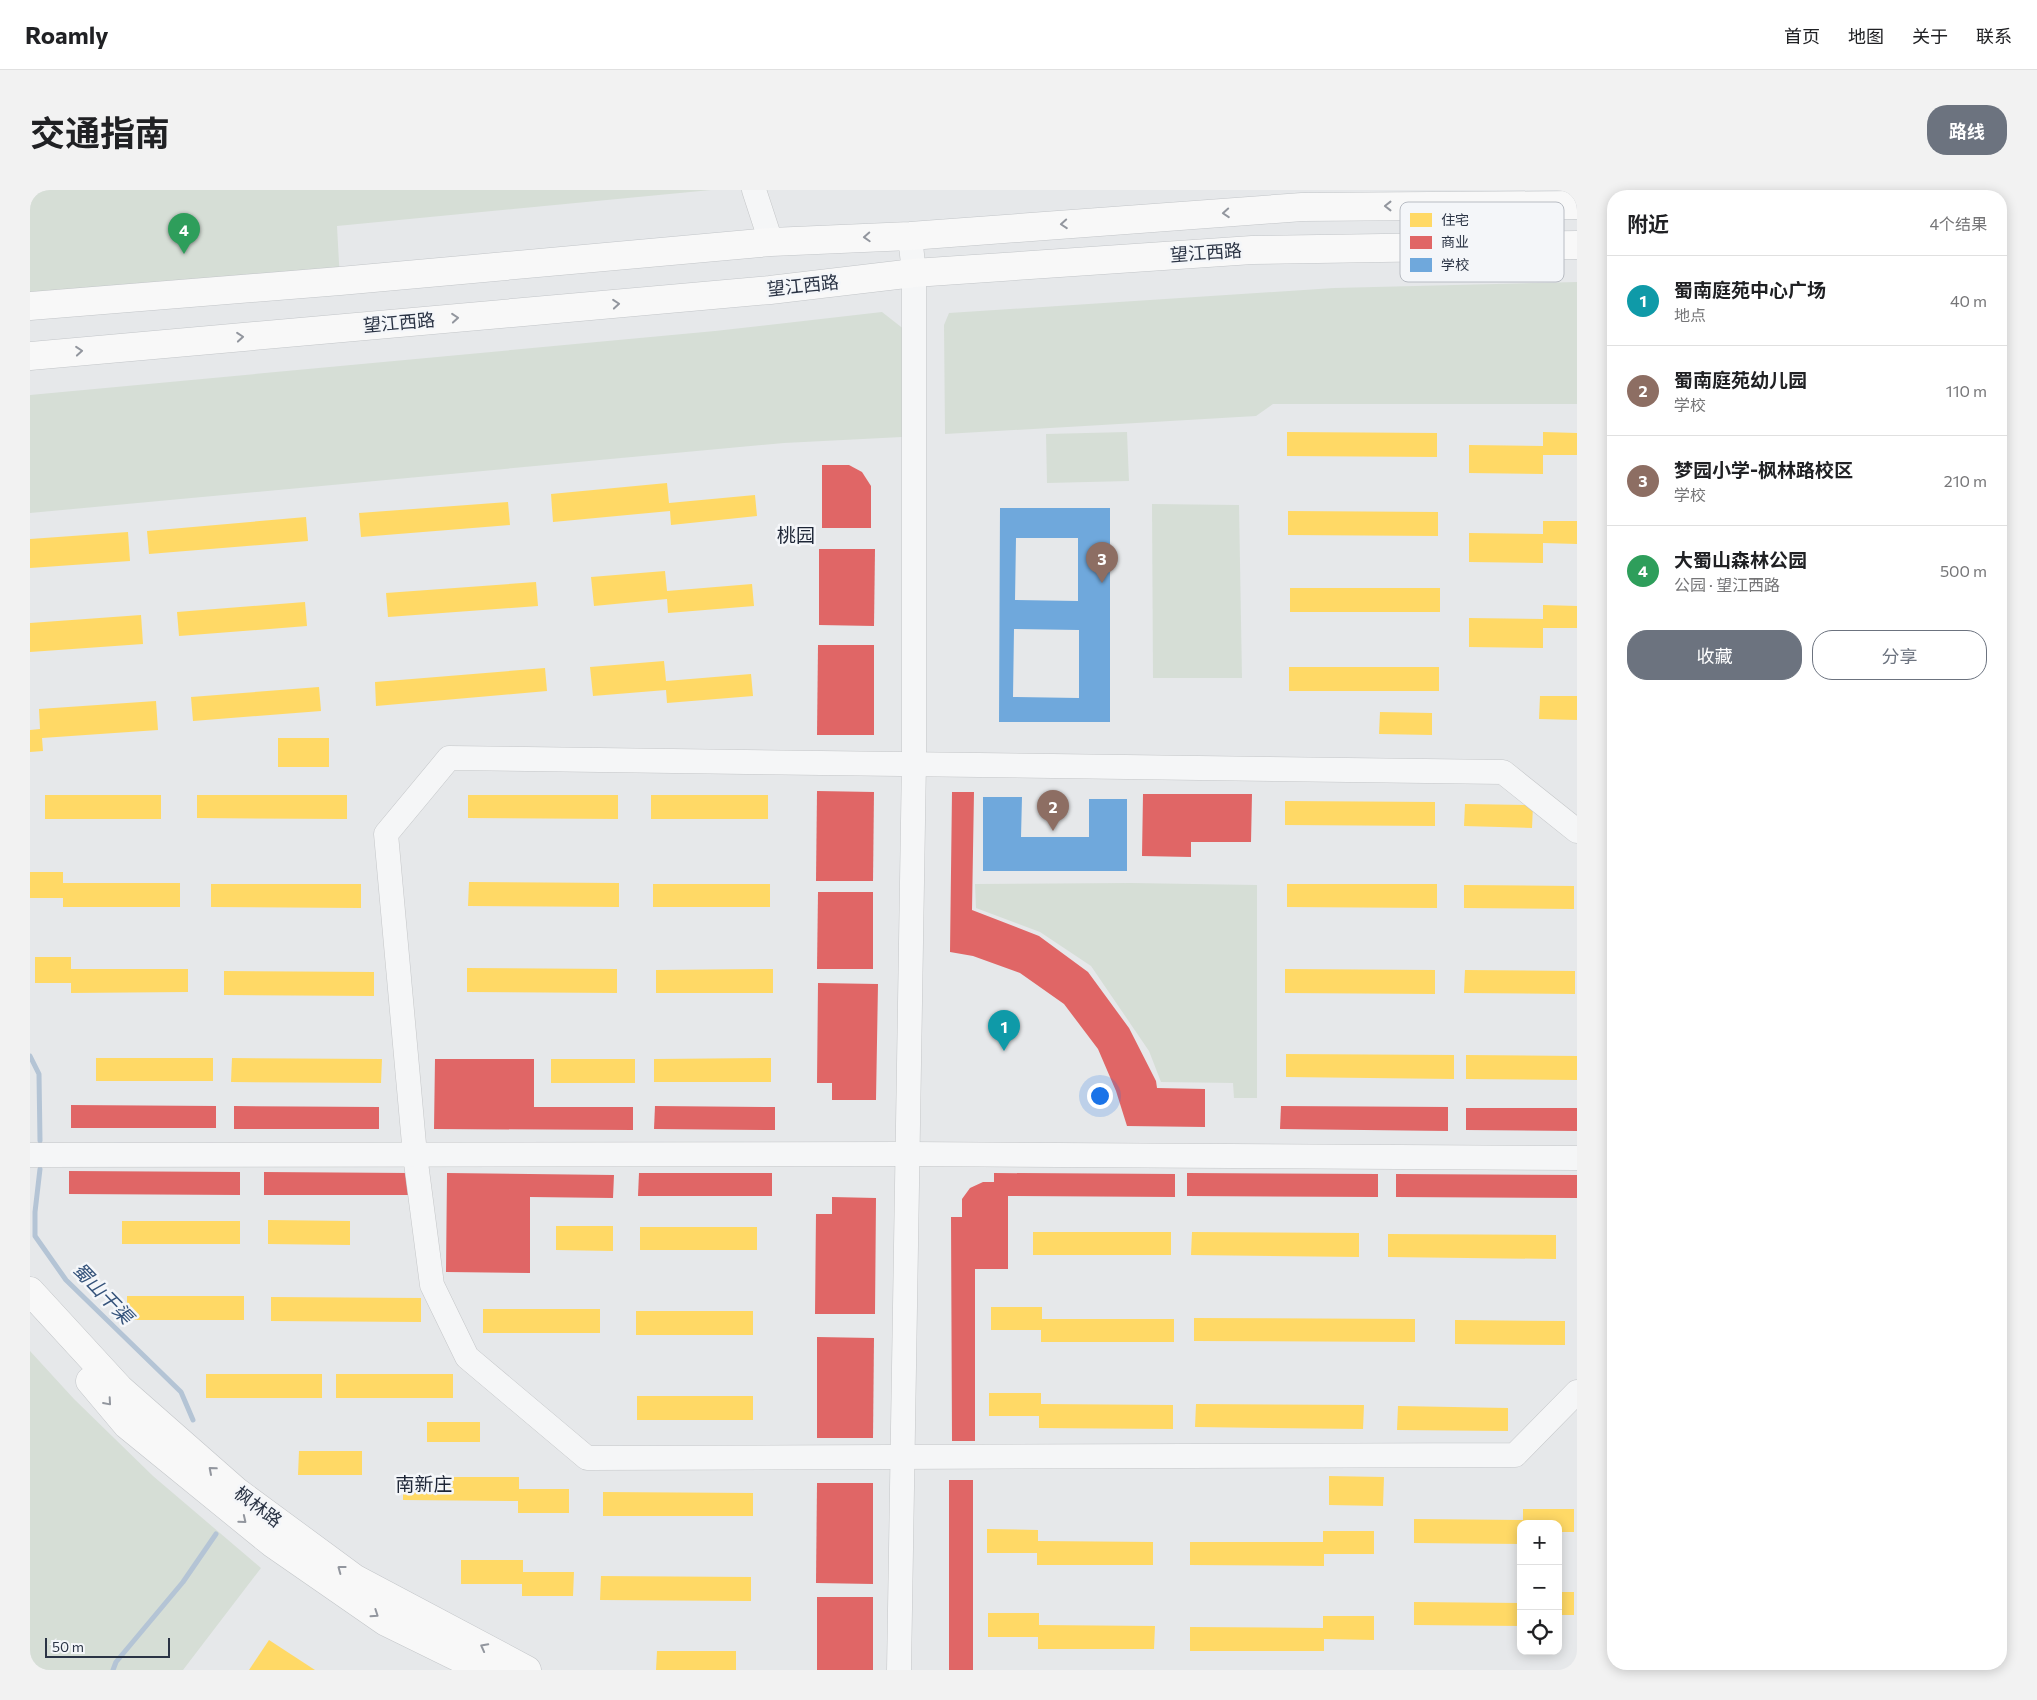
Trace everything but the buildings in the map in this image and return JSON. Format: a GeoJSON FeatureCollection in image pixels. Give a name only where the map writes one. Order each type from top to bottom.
{"type":"FeatureCollection","features":[{"type":"Feature","properties":{"kind":"main road"},"geometry":{"type":"LineString","coordinates":[[1564,205],[1577,205]]}},
{"type":"Feature","properties":{"kind":"main road"},"geometry":{"type":"LineString","coordinates":[[30,306],[340,281],[771,242],[910,236],[1302,207],[1400,206]]}},
{"type":"Feature","properties":{"kind":"main road","name":"望江西路"},"geometry":{"type":"LineString","coordinates":[[1564,245],[1577,245]]}},
{"type":"Feature","properties":{"kind":"main road","name":"望江西路"},"geometry":{"type":"LineString","coordinates":[[30,356],[770,290],[914,273],[1252,250],[1400,248]]}},
{"type":"Feature","properties":{"kind":"main road","name":"枫林路"},"geometry":{"type":"LineString","coordinates":[[30,1291],[120,1389],[236,1491],[354,1578],[527,1670]]}},
{"type":"Feature","properties":{"kind":"main road","name":"枫林路"},"geometry":{"type":"LineString","coordinates":[[30,1312],[127,1425],[272,1543],[386,1622],[484,1670]]}},
{"type":"Feature","properties":{"kind":"street"},"geometry":{"type":"LineString","coordinates":[[754,190],[771,242]]}},
{"type":"Feature","properties":{"kind":"street"},"geometry":{"type":"LineString","coordinates":[[899,1670],[909,1154],[913,764],[914,273],[910,236]]}},
{"type":"Feature","properties":{"kind":"street"},"geometry":{"type":"LineString","coordinates":[[1577,831],[1504,772],[449,758],[386,834],[415,1155],[432,1285],[467,1357],[588,1458],[1514,1454],[1577,1392]]}},
{"type":"Feature","properties":{"kind":"street"},"geometry":{"type":"LineString","coordinates":[[30,1155],[909,1154],[1577,1158]]}},
{"type":"Feature","properties":{"kind":"shaded area"},"geometry":{"type":"Polygon","coordinates":[[[30,190],[711,190],[337,226],[340,281],[30,306],[30,190]]]}},
{"type":"Feature","properties":{"kind":"shaded area"},"geometry":{"type":"Polygon","coordinates":[[[1577,282],[1577,404],[1273,404],[1256,416],[945,434],[944,325],[949,313],[1334,288],[1577,282]]]}},
{"type":"Feature","properties":{"kind":"shaded area"},"geometry":{"type":"Polygon","coordinates":[[[882,312],[905,330],[902,437],[784,443],[30,513],[30,395],[715,331],[882,312]]]}},
{"type":"Feature","properties":{"kind":"shaded area"},"geometry":{"type":"Polygon","coordinates":[[[1127,432],[1129,481],[1047,483],[1046,434],[1127,432]]]}},
{"type":"Feature","properties":{"kind":"shaded area"},"geometry":{"type":"Polygon","coordinates":[[[1152,504],[1239,505],[1242,678],[1153,678],[1152,504]]]}},
{"type":"Feature","properties":{"kind":"shaded area"},"geometry":{"type":"Polygon","coordinates":[[[1131,883],[1257,885],[1257,1098],[1234,1098],[1233,1083],[1161,1082],[1149,1051],[1091,966],[1040,932],[976,908],[975,884],[1131,883]]]}},
{"type":"Feature","properties":{"kind":"shaded area"},"geometry":{"type":"Polygon","coordinates":[[[30,1351],[74,1399],[153,1476],[261,1568],[183,1670],[30,1670],[30,1351]]]}},
{"type":"Feature","properties":{"kind":"waterway","name":"蜀山干渠"},"geometry":{"type":"LineString","coordinates":[[30,1056],[39,1074],[40,1141]]}},
{"type":"Feature","properties":{"kind":"waterway","name":"蜀山干渠"},"geometry":{"type":"LineString","coordinates":[[40,1169],[35,1212],[35,1236],[66,1280],[181,1392],[193,1420]]}},
{"type":"Feature","properties":{"kind":"waterway","name":"蜀山干渠"},"geometry":{"type":"LineString","coordinates":[[113,1670],[116,1662],[183,1582],[216,1534]]}},
{"type":"Feature","properties":{"kind":"place","name":"大蜀山森林公园"},"geometry":{"type":"Point","coordinates":[184,254]}},
{"type":"Feature","properties":{"kind":"place","name":"梦园小学-枫林路校区"},"geometry":{"type":"Point","coordinates":[1102,583]}},
{"type":"Feature","properties":{"kind":"place","name":"蜀南庭苑幼儿园"},"geometry":{"type":"Point","coordinates":[1053,831]}},
{"type":"Feature","properties":{"kind":"place","name":"蜀南庭苑中心广场"},"geometry":{"type":"Point","coordinates":[1004,1051]}},
{"type":"Feature","properties":{"kind":"district","name":"桃园"},"geometry":{"type":"Point","coordinates":[796,535]}},
{"type":"Feature","properties":{"kind":"district","name":"南新庄"},"geometry":{"type":"Point","coordinates":[424,1484]}}]}
